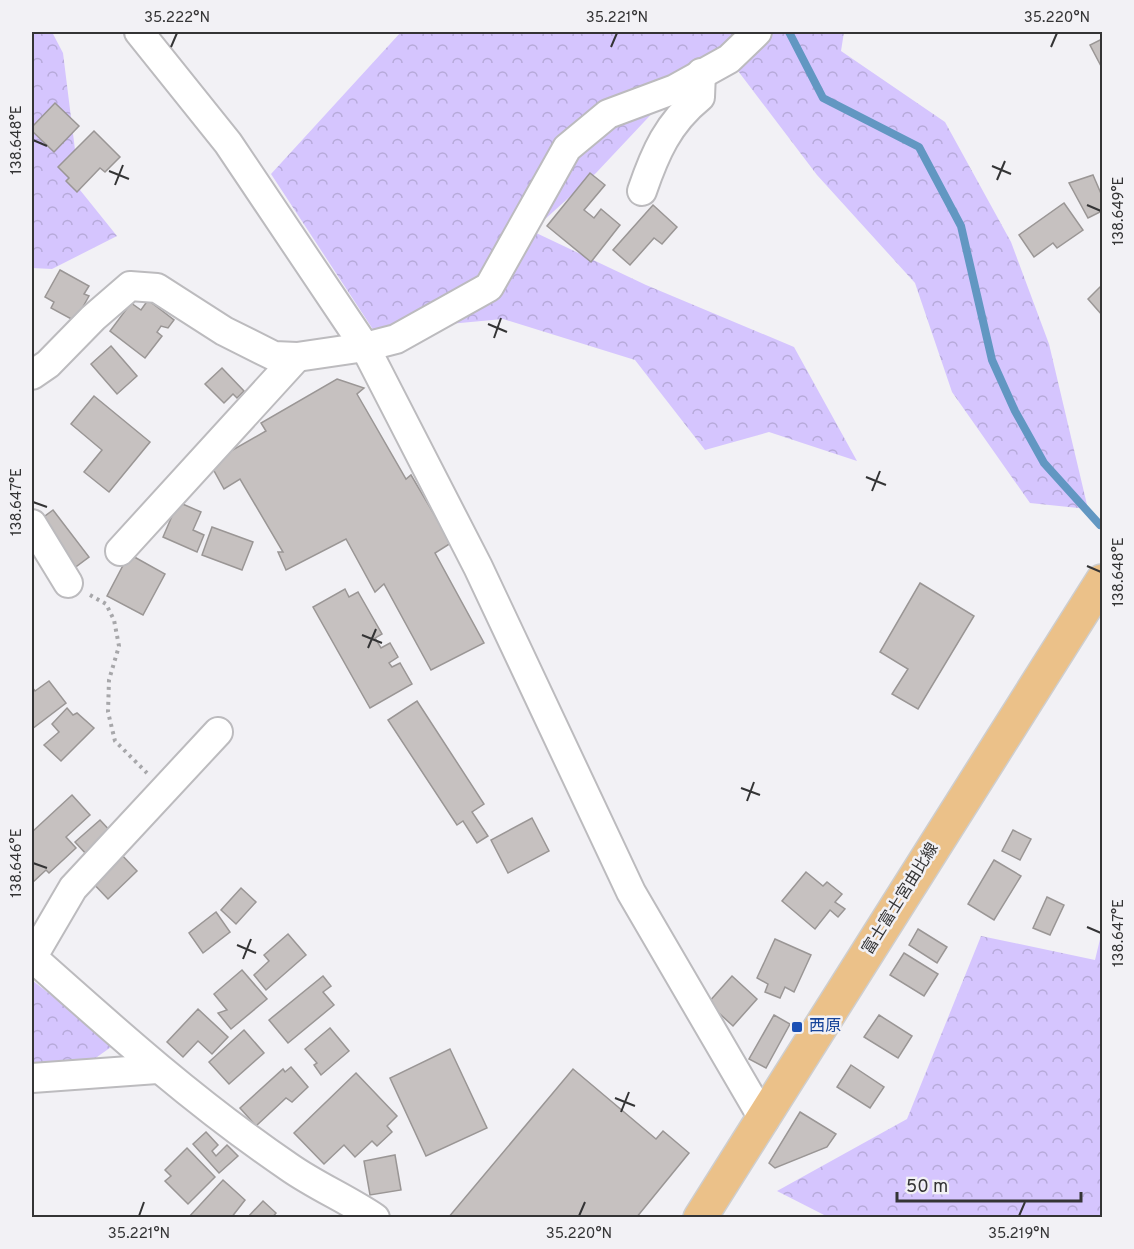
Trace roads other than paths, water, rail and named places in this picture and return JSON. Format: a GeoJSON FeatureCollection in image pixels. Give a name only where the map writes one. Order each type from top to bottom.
{"type":"FeatureCollection","features":[{"type":"Feature","properties":{"kind":"main road","name":"富士富士宮由比線"},"geometry":{"type":"LineString","coordinates":[[700,1218],[764,1120],[1102,581]]}},
{"type":"Feature","properties":{"kind":"street"},"geometry":{"type":"LineString","coordinates":[[139,32],[228,143],[365,347],[478,567],[631,892],[764,1120]]}},
{"type":"Feature","properties":{"kind":"street"},"geometry":{"type":"LineString","coordinates":[[32,375],[48,364],[93,318],[130,286],[157,288],[224,331],[274,356],[297,357],[365,347],[396,339],[489,287],[567,148],[608,114],[675,89],[729,59],[757,32]]}},
{"type":"Feature","properties":{"kind":"street"},"geometry":{"type":"LineString","coordinates":[[642,191],[658,146],[686,108],[700,97],[701,73]]}},
{"type":"Feature","properties":{"kind":"street"},"geometry":{"type":"LineString","coordinates":[[120,551],[297,357]]}},
{"type":"Feature","properties":{"kind":"street"},"geometry":{"type":"LineString","coordinates":[[32,524],[68,583]]}},
{"type":"Feature","properties":{"kind":"street"},"geometry":{"type":"LineString","coordinates":[[218,732],[73,888],[32,958],[157,1069],[291,1169],[375,1218]]}},
{"type":"Feature","properties":{"kind":"street"},"geometry":{"type":"LineString","coordinates":[[32,1078],[157,1069]]}},
{"type":"Feature","properties":{"kind":"waterway"},"geometry":{"type":"LineString","coordinates":[[789,32],[823,98],[919,147],[961,226],[992,360],[1015,411],[1044,463],[1100,525]]}},
{"type":"Feature","properties":{"kind":"place","name":"西原"},"geometry":{"type":"Point","coordinates":[797,1027]}}]}
